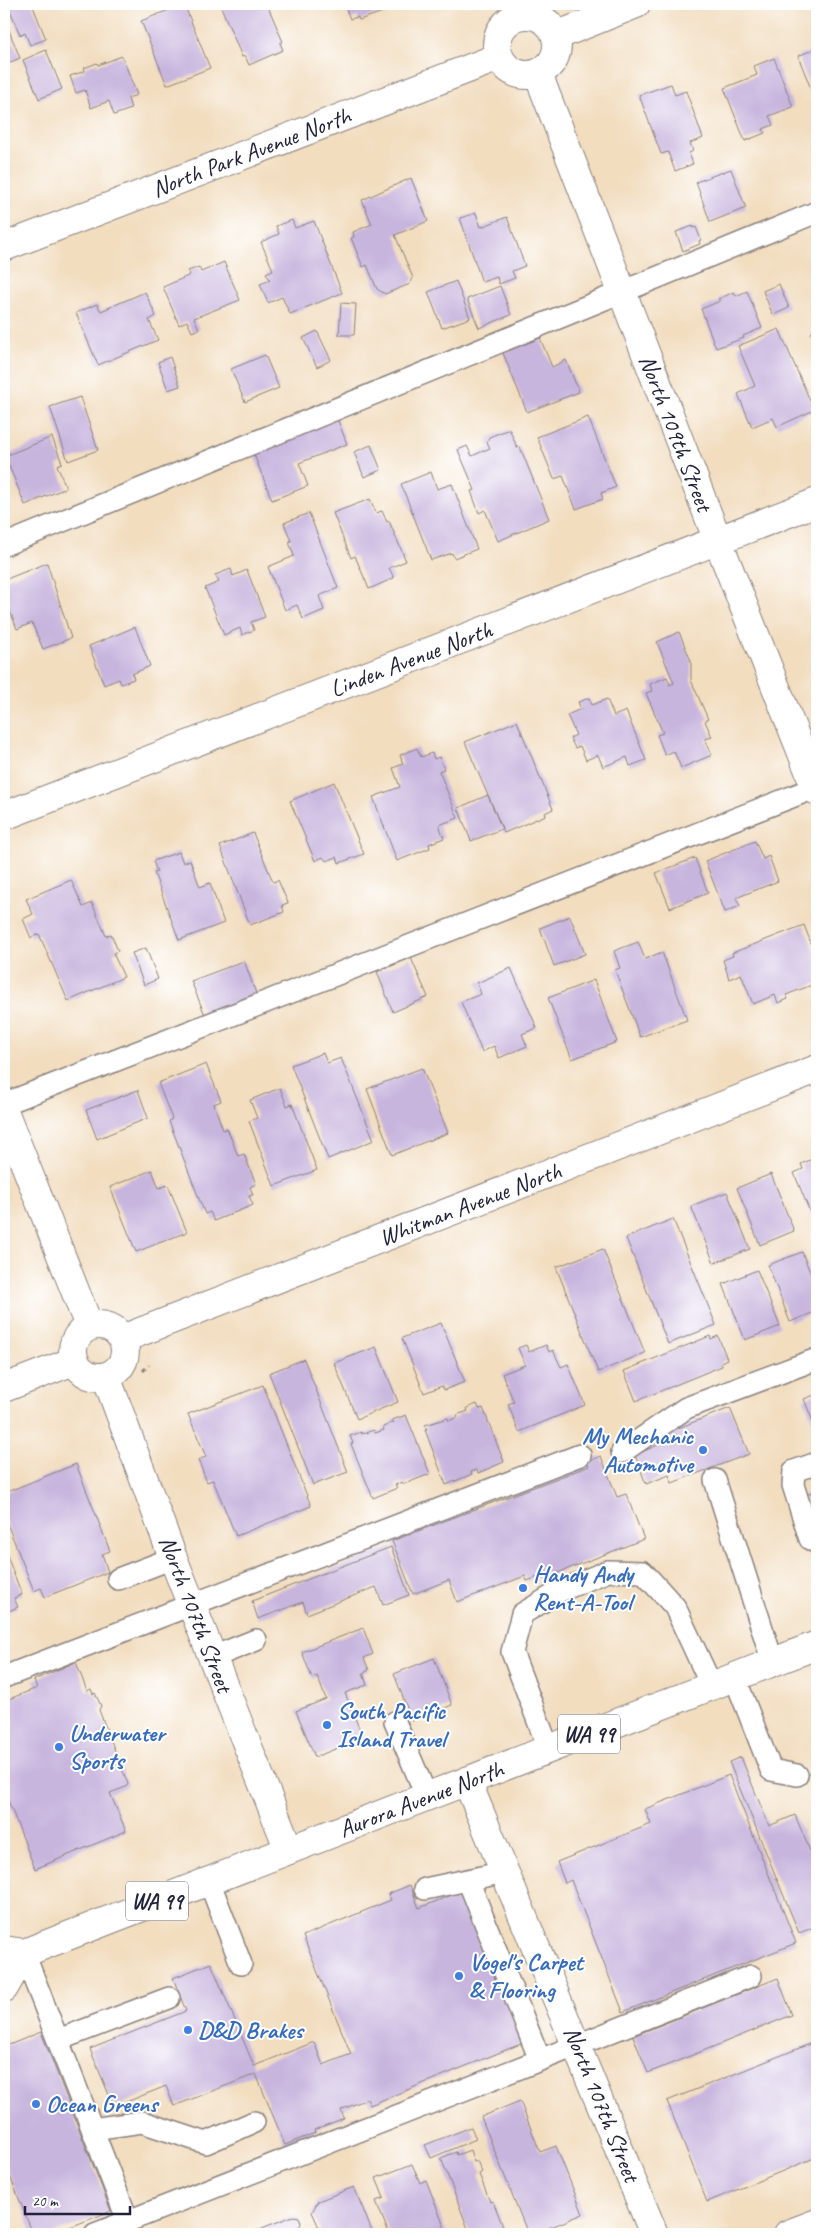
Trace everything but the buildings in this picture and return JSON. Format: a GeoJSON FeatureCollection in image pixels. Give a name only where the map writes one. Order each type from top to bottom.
{"type":"FeatureCollection","features":[{"type":"Feature","properties":{"kind":"main road"},"geometry":{"type":"LineString","coordinates":[[556,36],[636,4]]}},
{"type":"Feature","properties":{"kind":"main road"},"geometry":{"type":"LineString","coordinates":[[513,11],[541,18],[548,24],[556,36],[557,52],[553,61],[538,74],[528,76],[509,70],[499,56],[496,44],[499,34],[513,11]]}},
{"type":"Feature","properties":{"kind":"main road","name":"North Park Avenue North"},"geometry":{"type":"LineString","coordinates":[[4,247],[499,56]]}},
{"type":"Feature","properties":{"kind":"main road","name":"North 109th Street"},"geometry":{"type":"LineString","coordinates":[[538,74],[718,541],[817,788]]}},
{"type":"Feature","properties":{"kind":"main road","name":"Linden Avenue North"},"geometry":{"type":"LineString","coordinates":[[4,816],[817,502]]}},
{"type":"Feature","properties":{"kind":"main road","name":"Whitman Avenue North"},"geometry":{"type":"LineString","coordinates":[[122,1339],[817,1069]]}},
{"type":"Feature","properties":{"kind":"main road"},"geometry":{"type":"LineString","coordinates":[[4,1111],[89,1326]]}},
{"type":"Feature","properties":{"kind":"main road"},"geometry":{"type":"LineString","coordinates":[[98,1324],[107,1326],[114,1330],[122,1339],[125,1351],[124,1360],[120,1367],[106,1376],[90,1376],[82,1371],[74,1361],[73,1347],[76,1338],[81,1331],[89,1326],[98,1324]]}},
{"type":"Feature","properties":{"kind":"main road"},"geometry":{"type":"LineString","coordinates":[[4,1388],[74,1361]]}},
{"type":"Feature","properties":{"kind":"main road","name":"North 107th Street"},"geometry":{"type":"LineString","coordinates":[[106,1376],[173,1558],[289,1850]]}},
{"type":"Feature","properties":{"kind":"main road","name":"Aurora Avenue North"},"geometry":{"type":"LineString","coordinates":[[14,1951],[209,1882],[817,1646]]}},
{"type":"Feature","properties":{"kind":"main road","name":"North 107th Street"},"geometry":{"type":"LineString","coordinates":[[467,1781],[654,2234]]}},
{"type":"Feature","properties":{"kind":"main road"},"geometry":{"type":"LineString","coordinates":[[4,1988],[14,1951]]}},
{"type":"Feature","properties":{"kind":"main road"},"geometry":{"type":"LineString","coordinates":[[788,2234],[817,2223]]}},
{"type":"Feature","properties":{"kind":"lane"},"geometry":{"type":"LineString","coordinates":[[4,545],[817,212]]}},
{"type":"Feature","properties":{"kind":"lane"},"geometry":{"type":"LineString","coordinates":[[4,1104],[817,788]]}},
{"type":"Feature","properties":{"kind":"lane"},"geometry":{"type":"LineString","coordinates":[[622,1452],[686,1408],[817,1359]]}},
{"type":"Feature","properties":{"kind":"lane"},"geometry":{"type":"LineString","coordinates":[[4,1677],[580,1455]]}},
{"type":"Feature","properties":{"kind":"lane"},"geometry":{"type":"LineString","coordinates":[[817,1463],[794,1472],[793,1485],[810,1539],[817,1543]]}},
{"type":"Feature","properties":{"kind":"lane"},"geometry":{"type":"LineString","coordinates":[[715,1480],[774,1663]]}},
{"type":"Feature","properties":{"kind":"lane"},"geometry":{"type":"LineString","coordinates":[[118,1579],[173,1558]]}},
{"type":"Feature","properties":{"kind":"lane"},"geometry":{"type":"LineString","coordinates":[[549,1750],[512,1652],[522,1614],[560,1592],[608,1572],[643,1572],[675,1607],[724,1682],[771,1770],[796,1775]]}},
{"type":"Feature","properties":{"kind":"lane"},"geometry":{"type":"LineString","coordinates":[[213,1657],[256,1640]]}},
{"type":"Feature","properties":{"kind":"lane"},"geometry":{"type":"LineString","coordinates":[[395,1722],[427,1797]]}},
{"type":"Feature","properties":{"kind":"lane"},"geometry":{"type":"LineString","coordinates":[[425,1889],[505,1872]]}},
{"type":"Feature","properties":{"kind":"lane"},"geometry":{"type":"LineString","coordinates":[[468,1880],[540,2060]]}},
{"type":"Feature","properties":{"kind":"lane"},"geometry":{"type":"LineString","coordinates":[[209,1882],[241,1964]]}},
{"type":"Feature","properties":{"kind":"lane"},"geometry":{"type":"LineString","coordinates":[[14,1951],[58,2040],[128,2221]]}},
{"type":"Feature","properties":{"kind":"lane"},"geometry":{"type":"LineString","coordinates":[[95,2234],[578,2046],[751,1976]]}},
{"type":"Feature","properties":{"kind":"lane"},"geometry":{"type":"LineString","coordinates":[[58,2040],[169,1998]]}},
{"type":"Feature","properties":{"kind":"lane"},"geometry":{"type":"LineString","coordinates":[[92,2129],[142,2122],[206,2143],[254,2122]]}},
{"type":"Feature","properties":{"kind":"place","name":"My Mechanic Automotive"},"geometry":{"type":"Point","coordinates":[703,1450]}},
{"type":"Feature","properties":{"kind":"place","name":"Handy Andy Rent-A-Tool"},"geometry":{"type":"Point","coordinates":[523,1588]}},
{"type":"Feature","properties":{"kind":"place","name":"South Pacific Island Travel"},"geometry":{"type":"Point","coordinates":[327,1725]}},
{"type":"Feature","properties":{"kind":"place","name":"Underwater Sports"},"geometry":{"type":"Point","coordinates":[59,1747]}},
{"type":"Feature","properties":{"kind":"place","name":"Vogel's Carpet & Flooring"},"geometry":{"type":"Point","coordinates":[459,1976]}},
{"type":"Feature","properties":{"kind":"place","name":"D&D Brakes"},"geometry":{"type":"Point","coordinates":[188,2030]}},
{"type":"Feature","properties":{"kind":"place","name":"Ocean Greens"},"geometry":{"type":"Point","coordinates":[36,2104]}}]}
